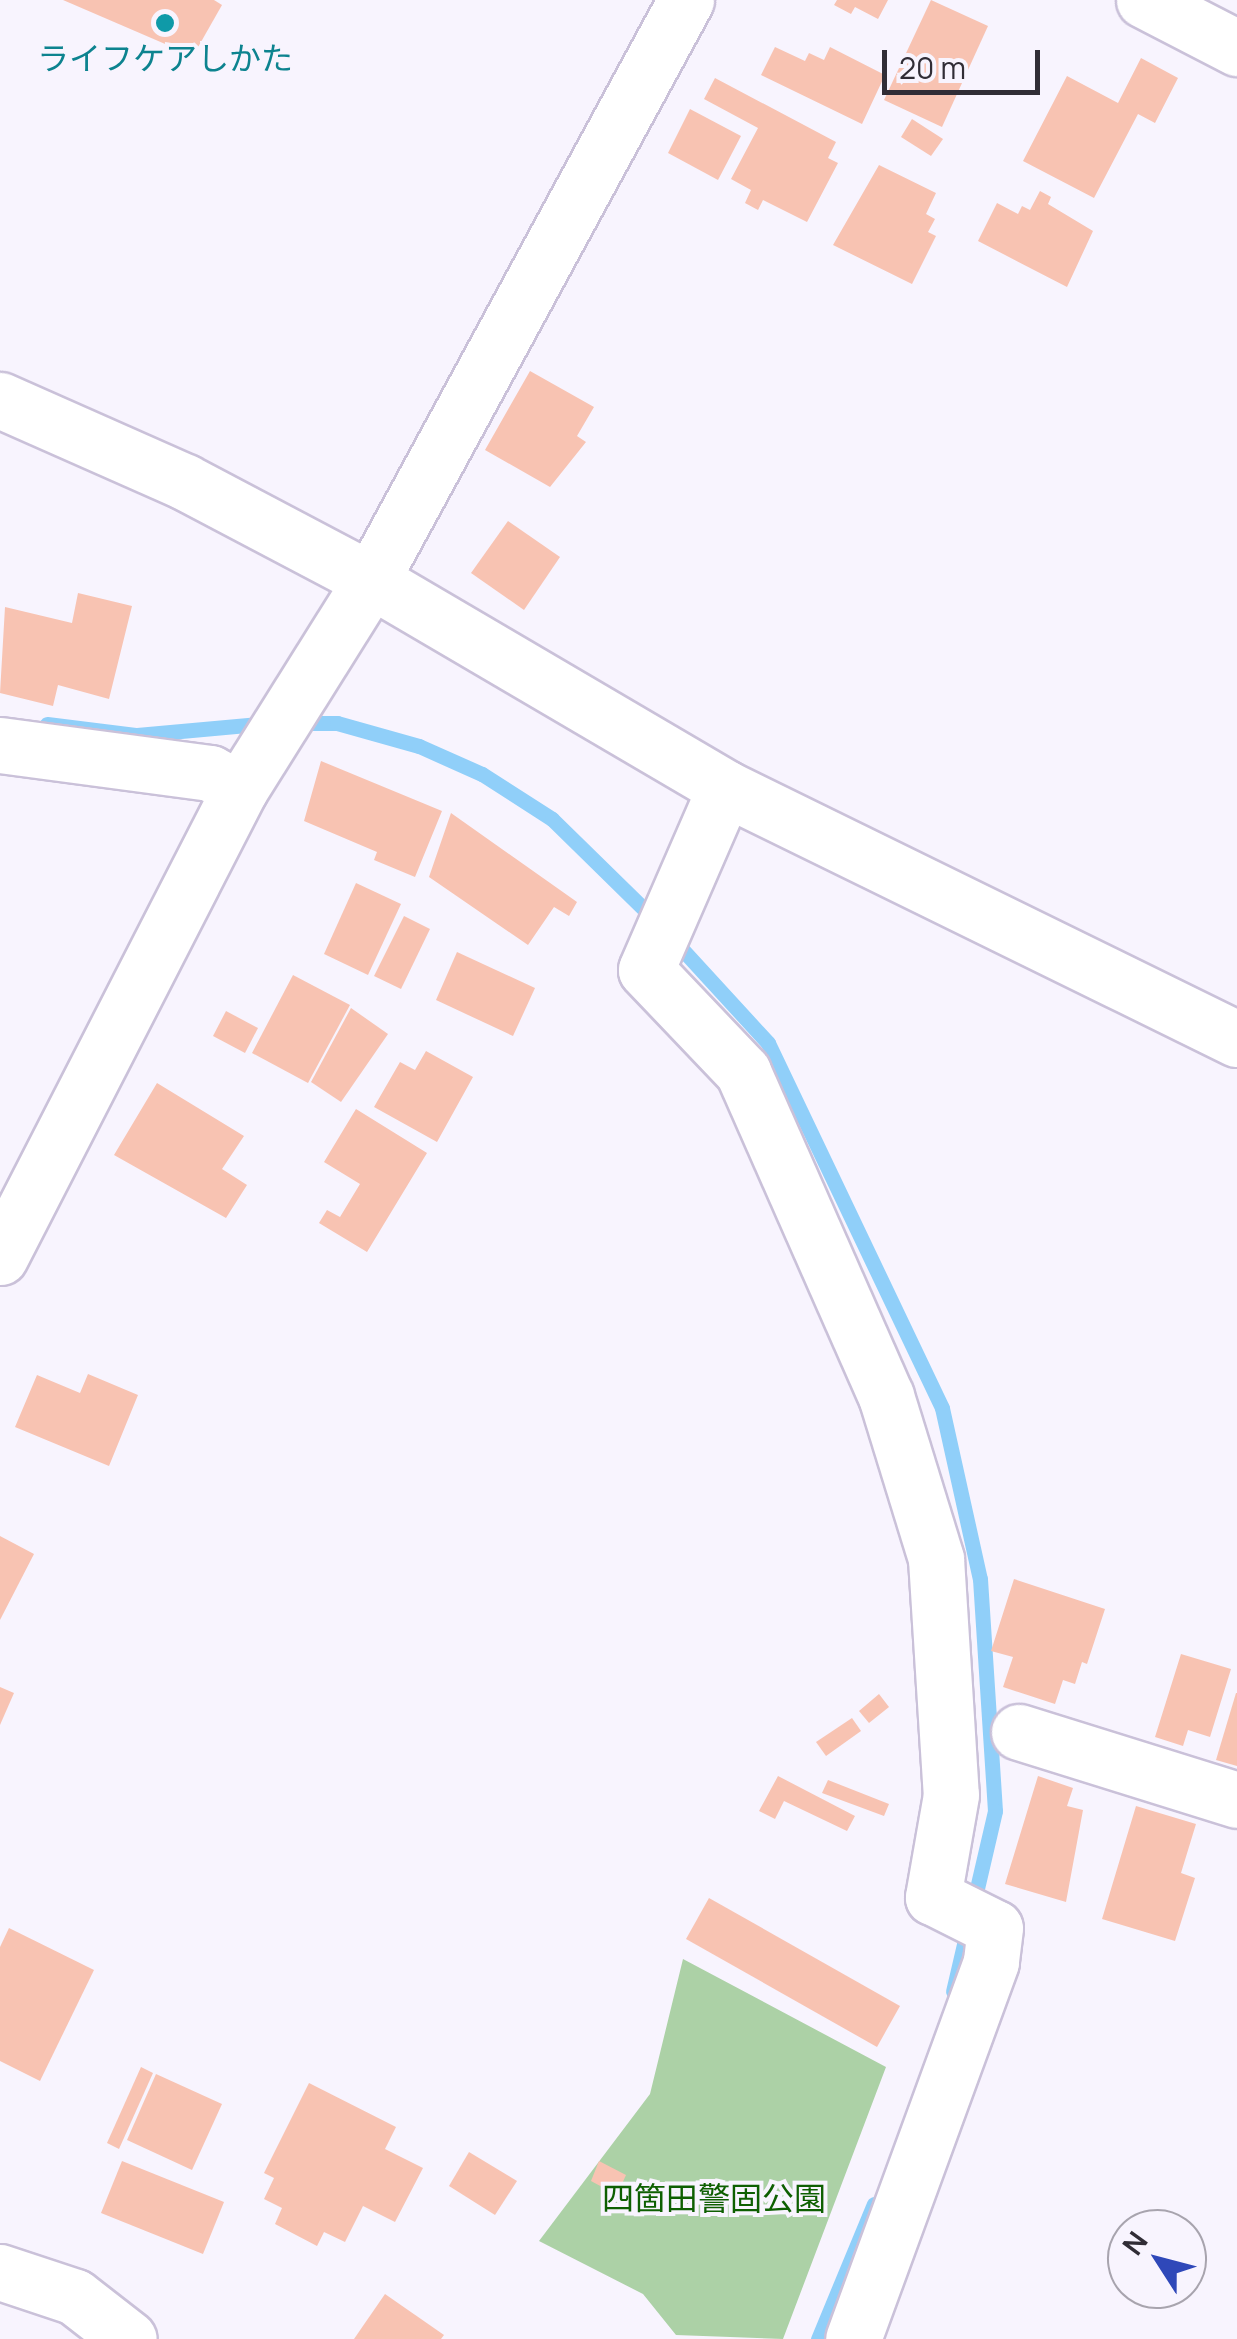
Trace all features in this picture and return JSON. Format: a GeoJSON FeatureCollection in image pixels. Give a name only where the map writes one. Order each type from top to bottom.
{"type":"FeatureCollection","features":[{"type":"Feature","properties":{"kind":"street"},"geometry":{"type":"LineString","coordinates":[[0,1256],[252,769],[371,580],[686,0]]}},
{"type":"Feature","properties":{"kind":"street"},"geometry":{"type":"LineString","coordinates":[[1144,0],[1237,48]]}},
{"type":"Feature","properties":{"kind":"street"},"geometry":{"type":"LineString","coordinates":[[0,400],[186,482],[371,580],[726,788],[1237,1039]]}},
{"type":"Feature","properties":{"kind":"street"},"geometry":{"type":"LineString","coordinates":[[0,745],[210,773],[252,769]]}},
{"type":"Feature","properties":{"kind":"street"},"geometry":{"type":"LineString","coordinates":[[726,788],[646,970],[743,1072],[886,1396],[936,1559],[951,1795],[933,1897],[995,1928],[991,1962],[853,2339]]}},
{"type":"Feature","properties":{"kind":"street"},"geometry":{"type":"LineString","coordinates":[[1019,1732],[1237,1800]]}},
{"type":"Feature","properties":{"kind":"street"},"geometry":{"type":"LineString","coordinates":[[0,2272],[75,2297],[129,2339]]}},
{"type":"Feature","properties":{"kind":"green space","name":"四箇田警固公園"},"geometry":{"type":"Polygon","coordinates":[[[683,1959],[886,2067],[783,2339],[676,2335],[643,2294],[539,2241],[650,2094],[683,1959]]]}},
{"type":"Feature","properties":{"kind":"building","name":"ライフケアしかた"},"geometry":{"type":"Polygon","coordinates":[[[63,0],[214,0],[222,5],[193,56],[63,0]]]}},
{"type":"Feature","properties":{"kind":"building"},"geometry":{"type":"Polygon","coordinates":[[[837,0],[888,0],[878,19],[855,7],[851,14],[834,5],[837,0]]]}},
{"type":"Feature","properties":{"kind":"building"},"geometry":{"type":"Polygon","coordinates":[[[931,0],[988,26],[942,127],[884,100],[931,0]]]}},
{"type":"Feature","properties":{"kind":"building"},"geometry":{"type":"Polygon","coordinates":[[[775,47],[805,61],[809,53],[824,60],[830,47],[885,75],[862,124],[761,75],[775,47]]]}},
{"type":"Feature","properties":{"kind":"building"},"geometry":{"type":"Polygon","coordinates":[[[1141,58],[1178,78],[1155,123],[1138,114],[1094,198],[1023,161],[1067,76],[1118,103],[1141,58]]]}},
{"type":"Feature","properties":{"kind":"building"},"geometry":{"type":"Polygon","coordinates":[[[715,78],[836,142],[828,158],[838,163],[807,222],[763,200],[758,210],[745,203],[751,190],[731,179],[758,128],[704,99],[715,78]]]}},
{"type":"Feature","properties":{"kind":"building"},"geometry":{"type":"Polygon","coordinates":[[[690,109],[741,136],[718,180],[668,153],[690,109]]]}},
{"type":"Feature","properties":{"kind":"building"},"geometry":{"type":"Polygon","coordinates":[[[912,119],[943,139],[931,156],[901,137],[912,119]]]}},
{"type":"Feature","properties":{"kind":"building"},"geometry":{"type":"Polygon","coordinates":[[[879,165],[936,193],[926,214],[935,219],[928,232],[936,236],[912,284],[833,245],[879,165]]]}},
{"type":"Feature","properties":{"kind":"building"},"geometry":{"type":"Polygon","coordinates":[[[1040,191],[1051,197],[1048,204],[1093,231],[1067,287],[978,241],[997,203],[1018,214],[1022,206],[1030,210],[1040,191]]]}},
{"type":"Feature","properties":{"kind":"building"},"geometry":{"type":"Polygon","coordinates":[[[530,371],[594,407],[577,436],[586,442],[550,487],[485,450],[530,371]]]}},
{"type":"Feature","properties":{"kind":"building"},"geometry":{"type":"Polygon","coordinates":[[[508,521],[560,557],[524,610],[471,573],[508,521]]]}},
{"type":"Feature","properties":{"kind":"building"},"geometry":{"type":"Polygon","coordinates":[[[78,593],[132,606],[109,699],[58,685],[53,706],[0,693],[5,607],[72,623],[78,593]]]}},
{"type":"Feature","properties":{"kind":"building"},"geometry":{"type":"Polygon","coordinates":[[[321,761],[442,811],[415,877],[374,860],[377,852],[304,821],[321,761]]]}},
{"type":"Feature","properties":{"kind":"building"},"geometry":{"type":"Polygon","coordinates":[[[451,813],[577,902],[569,916],[554,907],[528,945],[429,877],[451,813]]]}},
{"type":"Feature","properties":{"kind":"building"},"geometry":{"type":"Polygon","coordinates":[[[356,883],[401,904],[368,975],[324,954],[356,883]]]}},
{"type":"Feature","properties":{"kind":"building"},"geometry":{"type":"Polygon","coordinates":[[[404,916],[430,929],[401,989],[374,976],[404,916]]]}},
{"type":"Feature","properties":{"kind":"building"},"geometry":{"type":"Polygon","coordinates":[[[457,952],[535,988],[513,1036],[436,1000],[457,952]]]}},
{"type":"Feature","properties":{"kind":"building"},"geometry":{"type":"Polygon","coordinates":[[[293,975],[350,1005],[308,1083],[252,1053],[293,975]]]}},
{"type":"Feature","properties":{"kind":"building"},"geometry":{"type":"Polygon","coordinates":[[[351,1008],[388,1034],[341,1102],[311,1082],[351,1008]]]}},
{"type":"Feature","properties":{"kind":"building"},"geometry":{"type":"Polygon","coordinates":[[[226,1011],[258,1028],[245,1053],[213,1036],[226,1011]]]}},
{"type":"Feature","properties":{"kind":"building"},"geometry":{"type":"Polygon","coordinates":[[[426,1051],[473,1077],[437,1142],[374,1107],[400,1062],[415,1070],[426,1051]]]}},
{"type":"Feature","properties":{"kind":"building"},"geometry":{"type":"Polygon","coordinates":[[[157,1083],[244,1136],[222,1169],[247,1185],[226,1218],[114,1155],[157,1083]]]}},
{"type":"Feature","properties":{"kind":"building"},"geometry":{"type":"Polygon","coordinates":[[[356,1109],[427,1153],[367,1252],[319,1223],[327,1210],[340,1217],[360,1184],[324,1162],[356,1109]]]}},
{"type":"Feature","properties":{"kind":"building"},"geometry":{"type":"Polygon","coordinates":[[[88,1374],[138,1395],[109,1466],[15,1427],[37,1375],[80,1393],[88,1374]]]}},
{"type":"Feature","properties":{"kind":"building"},"geometry":{"type":"Polygon","coordinates":[[[0,1536],[34,1554],[0,1620],[0,1536]]]}},
{"type":"Feature","properties":{"kind":"building"},"geometry":{"type":"Polygon","coordinates":[[[1014,1579],[1105,1609],[1087,1664],[1082,1662],[1075,1684],[1063,1680],[1055,1704],[1003,1687],[1013,1657],[991,1651],[1014,1579]]]}},
{"type":"Feature","properties":{"kind":"building"},"geometry":{"type":"Polygon","coordinates":[[[1181,1654],[1231,1669],[1210,1737],[1188,1730],[1183,1746],[1155,1737],[1181,1654]]]}},
{"type":"Feature","properties":{"kind":"building"},"geometry":{"type":"Polygon","coordinates":[[[0,1687],[14,1693],[0,1725],[0,1687]]]}},
{"type":"Feature","properties":{"kind":"building"},"geometry":{"type":"Polygon","coordinates":[[[1237,1693],[1237,1766],[1216,1760],[1237,1693]]]}},
{"type":"Feature","properties":{"kind":"building"},"geometry":{"type":"Polygon","coordinates":[[[879,1694],[889,1707],[869,1723],[859,1711],[879,1694]]]}},
{"type":"Feature","properties":{"kind":"building"},"geometry":{"type":"Polygon","coordinates":[[[852,1718],[861,1731],[826,1756],[816,1742],[852,1718]]]}},
{"type":"Feature","properties":{"kind":"building"},"geometry":{"type":"Polygon","coordinates":[[[778,1776],[855,1816],[847,1831],[784,1801],[775,1819],[759,1811],[778,1776]]]}},
{"type":"Feature","properties":{"kind":"building"},"geometry":{"type":"Polygon","coordinates":[[[1038,1776],[1073,1788],[1067,1806],[1083,1810],[1066,1902],[1005,1884],[1038,1776]]]}},
{"type":"Feature","properties":{"kind":"building"},"geometry":{"type":"Polygon","coordinates":[[[828,1780],[889,1804],[884,1816],[822,1793],[828,1780]]]}},
{"type":"Feature","properties":{"kind":"building"},"geometry":{"type":"Polygon","coordinates":[[[1136,1806],[1196,1824],[1181,1873],[1195,1878],[1175,1941],[1102,1919],[1136,1806]]]}},
{"type":"Feature","properties":{"kind":"building"},"geometry":{"type":"Polygon","coordinates":[[[709,1898],[900,2006],[877,2047],[686,1939],[709,1898]]]}},
{"type":"Feature","properties":{"kind":"building"},"geometry":{"type":"Polygon","coordinates":[[[9,1928],[94,1970],[40,2081],[0,2061],[0,1947],[9,1928]]]}},
{"type":"Feature","properties":{"kind":"building"},"geometry":{"type":"Polygon","coordinates":[[[141,2067],[153,2073],[119,2149],[107,2143],[141,2067]]]}},
{"type":"Feature","properties":{"kind":"building"},"geometry":{"type":"Polygon","coordinates":[[[156,2074],[222,2104],[192,2170],[127,2140],[156,2074]]]}},
{"type":"Feature","properties":{"kind":"building"},"geometry":{"type":"Polygon","coordinates":[[[309,2083],[396,2127],[385,2149],[423,2168],[395,2222],[363,2206],[345,2242],[324,2232],[317,2246],[275,2224],[282,2208],[264,2199],[274,2178],[264,2173],[309,2083]]]}},
{"type":"Feature","properties":{"kind":"building"},"geometry":{"type":"Polygon","coordinates":[[[469,2152],[517,2181],[495,2215],[449,2186],[469,2152]]]}},
{"type":"Feature","properties":{"kind":"building"},"geometry":{"type":"Polygon","coordinates":[[[122,2161],[224,2202],[203,2254],[101,2213],[122,2161]]]}},
{"type":"Feature","properties":{"kind":"building"},"geometry":{"type":"Polygon","coordinates":[[[599,2161],[626,2175],[617,2195],[591,2181],[599,2161]]]}},
{"type":"Feature","properties":{"kind":"building"},"geometry":{"type":"Polygon","coordinates":[[[385,2294],[444,2335],[441,2339],[354,2339],[385,2294]]]}},
{"type":"Feature","properties":{"kind":"waterway"},"geometry":{"type":"LineString","coordinates":[[47,724],[137,735],[268,723]]}},
{"type":"Feature","properties":{"kind":"waterway"},"geometry":{"type":"LineString","coordinates":[[296,723],[337,723],[419,746],[482,774],[552,819],[654,919]]}},
{"type":"Feature","properties":{"kind":"waterway"},"geometry":{"type":"LineString","coordinates":[[670,936],[768,1043],[942,1408],[980,1579],[995,1811],[953,1991]]}},
{"type":"Feature","properties":{"kind":"waterway"},"geometry":{"type":"LineString","coordinates":[[818,2339],[874,2204]]}},
{"type":"Feature","properties":{"kind":"place","name":"ライフケアしかた"},"geometry":{"type":"Point","coordinates":[165,23]}}]}
